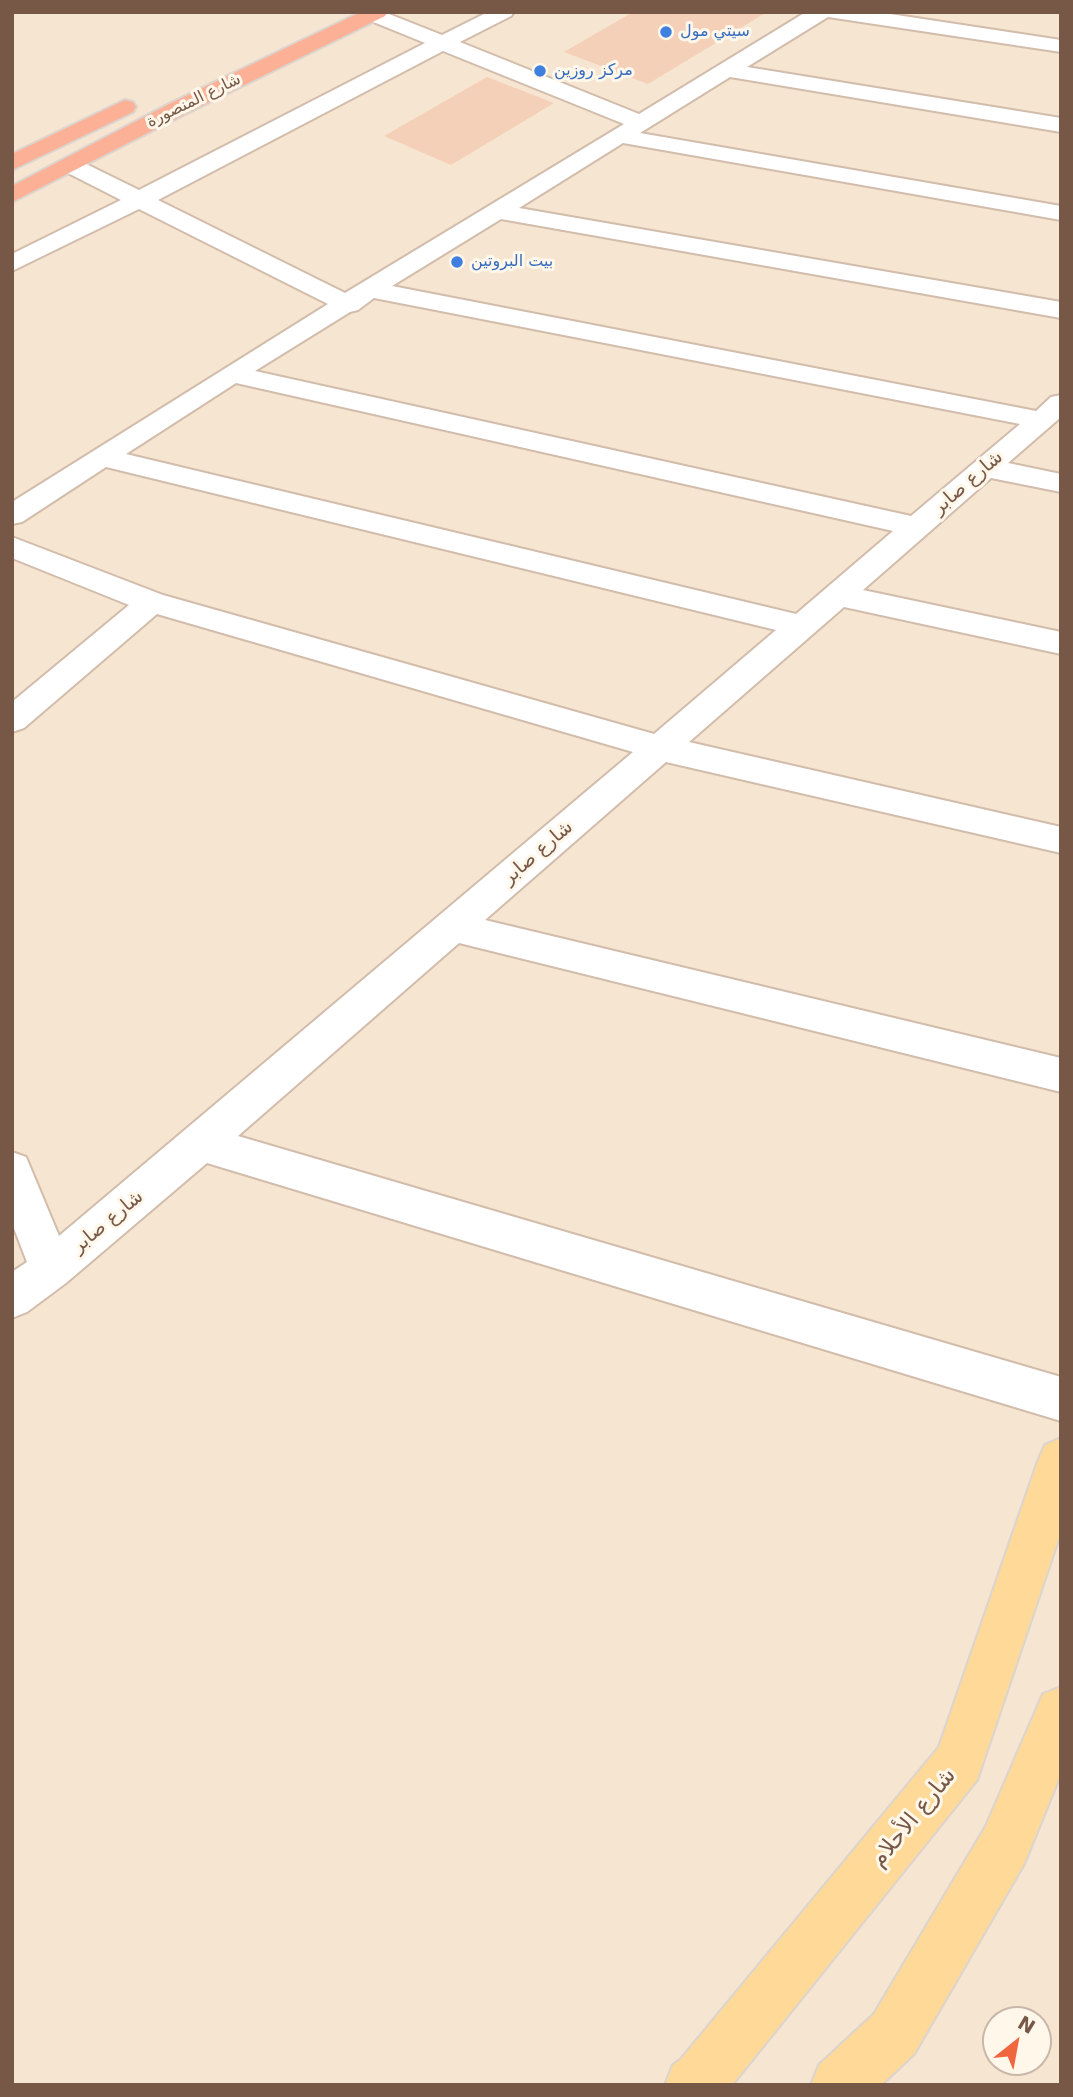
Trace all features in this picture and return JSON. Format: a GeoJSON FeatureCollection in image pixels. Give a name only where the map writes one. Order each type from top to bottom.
{"type":"FeatureCollection","features":[{"type":"Feature","properties":{"kind":"highway","name":"شارع المنصورة"},"geometry":{"type":"LineString","coordinates":[[12,195],[177,109],[375,14]]}},
{"type":"Feature","properties":{"kind":"highway","name":"شارع المنصورة"},"geometry":{"type":"LineString","coordinates":[[12,163],[148,95]]}},
{"type":"Feature","properties":{"kind":"main road","name":"شارع الأحلام"},"geometry":{"type":"LineString","coordinates":[[699,2083],[959,1762],[1061,1461]]}},
{"type":"Feature","properties":{"kind":"main road"},"geometry":{"type":"LineString","coordinates":[[839,2085],[894,2034],[1005,1845],[1061,1712]]}},
{"type":"Feature","properties":{"kind":"street"},"geometry":{"type":"LineString","coordinates":[[12,264],[141,201],[505,12]]}},
{"type":"Feature","properties":{"kind":"street"},"geometry":{"type":"LineString","coordinates":[[12,514],[104,458],[232,374],[349,305],[821,12]]}},
{"type":"Feature","properties":{"kind":"street"},"geometry":{"type":"LineString","coordinates":[[834,12],[1061,46]]}},
{"type":"Feature","properties":{"kind":"street"},"geometry":{"type":"LineString","coordinates":[[375,14],[632,130],[1061,213]]}},
{"type":"Feature","properties":{"kind":"street"},"geometry":{"type":"LineString","coordinates":[[727,71],[1061,125]]}},
{"type":"Feature","properties":{"kind":"street"},"geometry":{"type":"LineString","coordinates":[[70,165],[349,305]]}},
{"type":"Feature","properties":{"kind":"street"},"geometry":{"type":"LineString","coordinates":[[500,212],[1061,310]]}},
{"type":"Feature","properties":{"kind":"street"},"geometry":{"type":"LineString","coordinates":[[373,290],[1051,412]]}},
{"type":"Feature","properties":{"kind":"street"},"geometry":{"type":"LineString","coordinates":[[232,374],[918,527]]}},
{"type":"Feature","properties":{"kind":"street","name":"شارع صابر"},"geometry":{"type":"LineString","coordinates":[[12,1298],[51,1269],[201,1143],[1051,412]]}},
{"type":"Feature","properties":{"kind":"street"},"geometry":{"type":"LineString","coordinates":[[104,458],[802,626]]}},
{"type":"Feature","properties":{"kind":"street"},"geometry":{"type":"LineString","coordinates":[[986,468],[1061,483]]}},
{"type":"Feature","properties":{"kind":"street"},"geometry":{"type":"LineString","coordinates":[[12,547],[152,602],[660,748],[1061,840]]}},
{"type":"Feature","properties":{"kind":"street"},"geometry":{"type":"LineString","coordinates":[[838,595],[1061,643]]}},
{"type":"Feature","properties":{"kind":"street"},"geometry":{"type":"LineString","coordinates":[[12,720],[152,602]]}},
{"type":"Feature","properties":{"kind":"street"},"geometry":{"type":"LineString","coordinates":[[453,927],[1061,1075]]}},
{"type":"Feature","properties":{"kind":"street"},"geometry":{"type":"LineString","coordinates":[[201,1143],[1061,1399]]}},
{"type":"Feature","properties":{"kind":"street"},"geometry":{"type":"LineString","coordinates":[[12,1170],[19,1213],[51,1269]]}},
{"type":"Feature","properties":{"kind":"shaded area"},"geometry":{"type":"Polygon","coordinates":[[[12,12],[1061,12],[1061,2085],[12,2085],[12,12]]]}},
{"type":"Feature","properties":{"kind":"building","name":"سيتي مول"},"geometry":{"type":"Polygon","coordinates":[[[633,12],[767,12],[648,84],[564,52],[633,12]]]}},
{"type":"Feature","properties":{"kind":"building"},"geometry":{"type":"Polygon","coordinates":[[[487,77],[554,103],[451,165],[384,136],[487,77]]]}},
{"type":"Feature","properties":{"kind":"place","name":"سيتي مول"},"geometry":{"type":"Point","coordinates":[666,32]}},
{"type":"Feature","properties":{"kind":"place","name":"مركز روزين"},"geometry":{"type":"Point","coordinates":[540,71]}},
{"type":"Feature","properties":{"kind":"place","name":"بيت البروتين"},"geometry":{"type":"Point","coordinates":[457,262]}}]}
